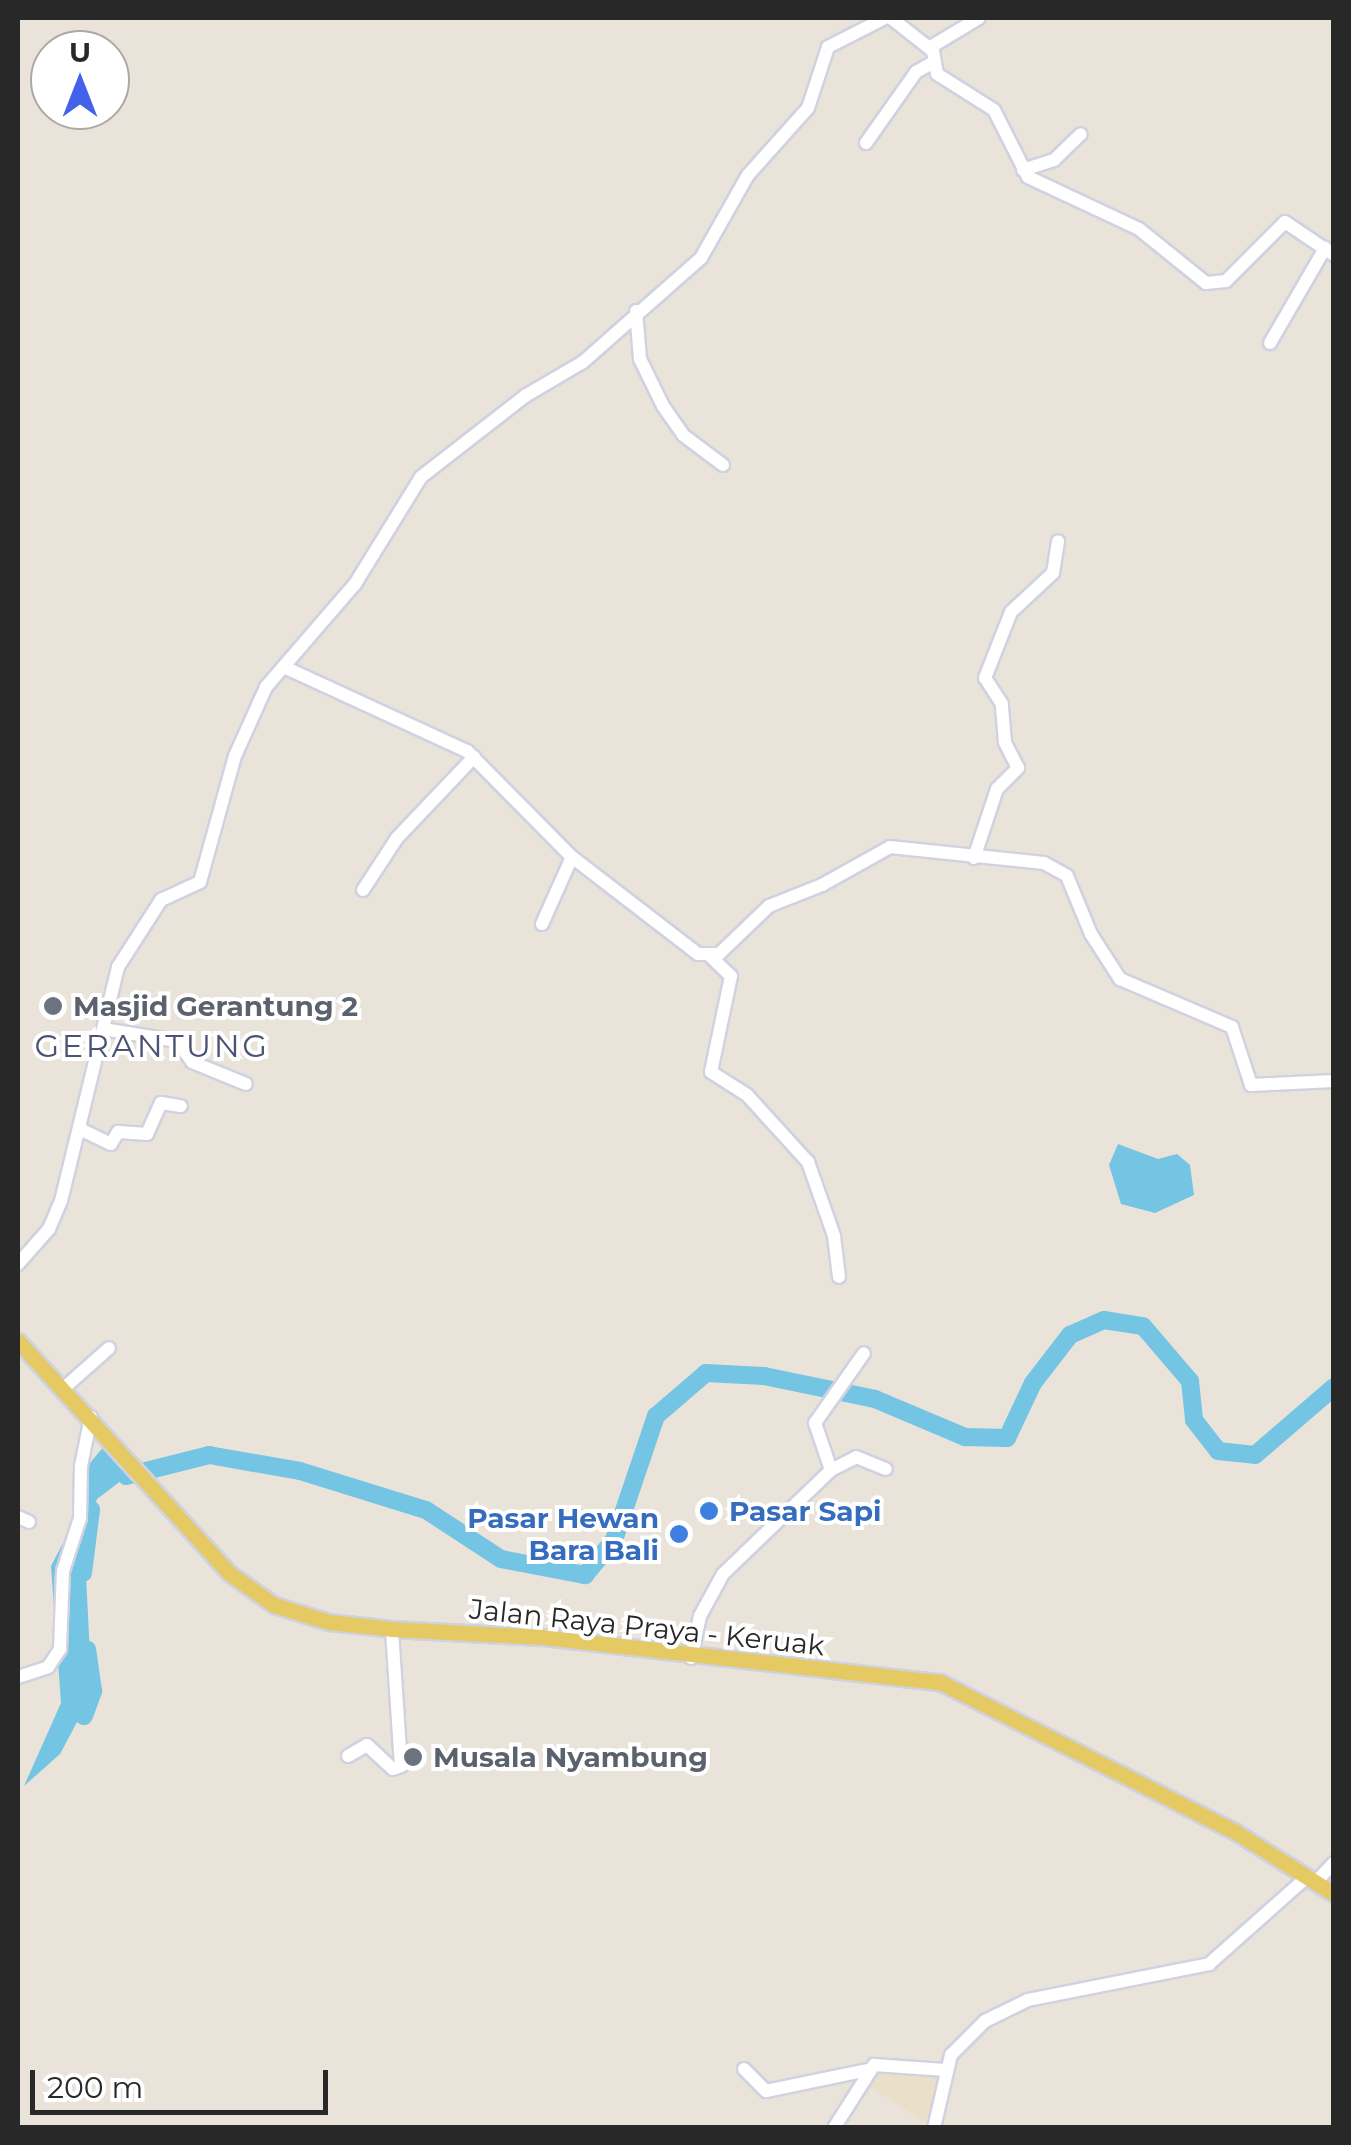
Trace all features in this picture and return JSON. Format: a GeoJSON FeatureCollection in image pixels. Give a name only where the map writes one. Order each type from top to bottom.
{"type":"FeatureCollection","features":[{"type":"Feature","properties":{"kind":"main road","name":"Jalan Raya Praya - Keruak"},"geometry":{"type":"LineString","coordinates":[[18,1341],[91,1417],[156,1495],[258,1597],[329,1622],[564,1640],[958,1687],[1334,1894]]}},
{"type":"Feature","properties":{"kind":"street"},"geometry":{"type":"LineString","coordinates":[[18,1264],[56,1215],[113,981],[161,900],[192,888],[203,876],[244,731],[284,667],[355,584],[421,477],[525,396],[583,362],[710,249],[748,175],[808,108],[828,47],[888,18],[931,55],[936,74],[994,110],[1023,170],[1140,229],[1212,284],[1226,281],[1282,222],[1295,224],[1330,250],[1270,343]]}},
{"type":"Feature","properties":{"kind":"street"},"geometry":{"type":"LineString","coordinates":[[866,143],[931,55],[979,18]]}},
{"type":"Feature","properties":{"kind":"street"},"geometry":{"type":"LineString","coordinates":[[1023,170],[1054,160],[1081,134]]}},
{"type":"Feature","properties":{"kind":"street"},"geometry":{"type":"LineString","coordinates":[[636,311],[640,359],[663,406],[683,436],[723,465]]}},
{"type":"Feature","properties":{"kind":"street"},"geometry":{"type":"LineString","coordinates":[[974,858],[997,789],[1018,768],[1004,742],[1002,704],[986,678],[1010,612],[1053,573],[1058,541]]}},
{"type":"Feature","properties":{"kind":"street"},"geometry":{"type":"LineString","coordinates":[[284,667],[474,757],[572,856],[690,950],[710,956],[730,976],[711,1072],[747,1095],[808,1162],[834,1236],[839,1277]]}},
{"type":"Feature","properties":{"kind":"street"},"geometry":{"type":"LineString","coordinates":[[363,890],[397,838],[474,757]]}},
{"type":"Feature","properties":{"kind":"street"},"geometry":{"type":"LineString","coordinates":[[710,956],[768,906],[822,886],[884,849],[1044,863],[1062,871],[1113,971],[1152,997],[1227,1023],[1251,1085],[1334,1080]]}},
{"type":"Feature","properties":{"kind":"street"},"geometry":{"type":"LineString","coordinates":[[542,924],[572,856]]}},
{"type":"Feature","properties":{"kind":"street"},"geometry":{"type":"LineString","coordinates":[[103,1029],[177,1041],[192,1062],[246,1084]]}},
{"type":"Feature","properties":{"kind":"street"},"geometry":{"type":"LineString","coordinates":[[80,1128],[110,1144],[118,1132],[147,1134],[161,1103],[180,1106]]}},
{"type":"Feature","properties":{"kind":"street"},"geometry":{"type":"LineString","coordinates":[[64,1388],[109,1348]]}},
{"type":"Feature","properties":{"kind":"street"},"geometry":{"type":"LineString","coordinates":[[831,1470],[815,1423],[864,1353]]}},
{"type":"Feature","properties":{"kind":"street"},"geometry":{"type":"LineString","coordinates":[[18,1677],[48,1667],[60,1648],[63,1571],[80,1518],[80,1466],[91,1417]]}},
{"type":"Feature","properties":{"kind":"street"},"geometry":{"type":"LineString","coordinates":[[691,1658],[704,1604],[723,1574],[831,1470],[856,1457],[886,1469]]}},
{"type":"Feature","properties":{"kind":"street"},"geometry":{"type":"LineString","coordinates":[[348,1756],[366,1745],[393,1769],[401,1766],[392,1629]]}},
{"type":"Feature","properties":{"kind":"street"},"geometry":{"type":"LineString","coordinates":[[934,2128],[946,2070],[963,2038],[1006,2008],[1114,1979],[1173,1975],[1208,1964],[1334,1863]]}},
{"type":"Feature","properties":{"kind":"street"},"geometry":{"type":"LineString","coordinates":[[744,2069],[766,2091],[894,2063],[946,2070]]}},
{"type":"Feature","properties":{"kind":"street"},"geometry":{"type":"LineString","coordinates":[[834,2128],[868,2070]]}},
{"type":"Feature","properties":{"kind":"shaded area"},"geometry":{"type":"Polygon","coordinates":[[[875,2067],[940,2076],[932,2127],[864,2083],[875,2067]]]}},
{"type":"Feature","properties":{"kind":"water"},"geometry":{"type":"Polygon","coordinates":[[[1118,1144],[1158,1159],[1177,1154],[1190,1165],[1194,1195],[1155,1213],[1121,1204],[1109,1165],[1118,1144]]]}},
{"type":"Feature","properties":{"kind":"water"},"geometry":{"type":"Polygon","coordinates":[[[105,1445],[130,1474],[97,1499],[84,1537],[92,1694],[60,1754],[24,1786],[61,1703],[51,1566],[84,1503],[80,1475],[105,1445]]]}},
{"type":"Feature","properties":{"kind":"waterway"},"geometry":{"type":"LineString","coordinates":[[126,1476],[209,1455],[300,1471],[426,1510],[501,1559],[585,1575],[614,1540],[656,1416],[706,1373],[764,1376],[875,1399],[965,1437],[1007,1438],[1033,1383],[1070,1335],[1104,1320],[1143,1326],[1190,1381],[1194,1420],[1218,1451],[1255,1455],[1334,1387]]}},
{"type":"Feature","properties":{"kind":"waterway"},"geometry":{"type":"LineString","coordinates":[[83,1573],[91,1510]]}},
{"type":"Feature","properties":{"kind":"waterway"},"geometry":{"type":"LineString","coordinates":[[84,1716],[93,1691],[87,1649]]}},
{"type":"Feature","properties":{"kind":"place","name":"Masjid Gerantung 2"},"geometry":{"type":"Point","coordinates":[53,1006]}},
{"type":"Feature","properties":{"kind":"place","name":"Pasar Sapi"},"geometry":{"type":"Point","coordinates":[709,1511]}},
{"type":"Feature","properties":{"kind":"place","name":"Pasar Hewan Bara Bali"},"geometry":{"type":"Point","coordinates":[679,1534]}},
{"type":"Feature","properties":{"kind":"place","name":"Musala Nyambung"},"geometry":{"type":"Point","coordinates":[413,1757]}},
{"type":"Feature","properties":{"kind":"district","name":"GERANTUNG"},"geometry":{"type":"Point","coordinates":[152,1046]}}]}
